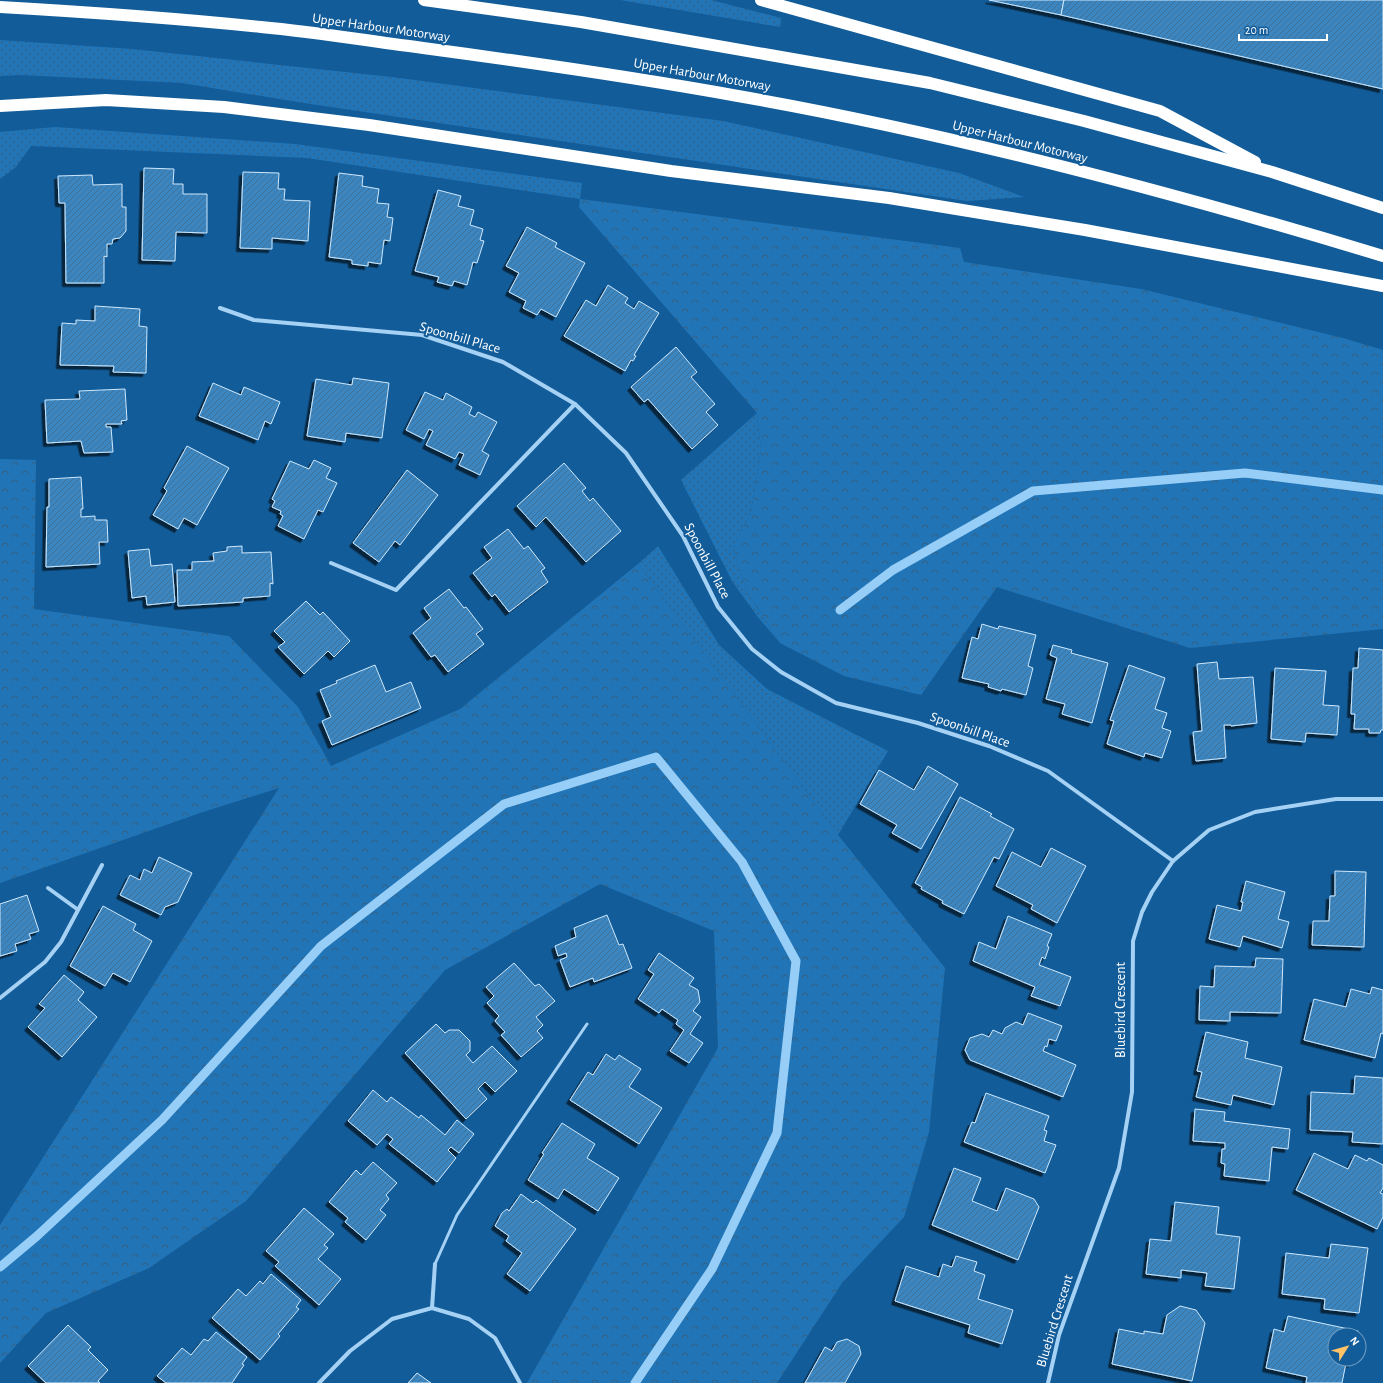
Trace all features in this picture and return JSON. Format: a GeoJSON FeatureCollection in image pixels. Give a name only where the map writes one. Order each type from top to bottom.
{"type":"FeatureCollection","features":[{"type":"Feature","properties":{"kind":"highway"},"geometry":{"type":"LineString","coordinates":[[424,0],[581,22],[930,83],[1084,121],[1272,172],[1383,208]]}},
{"type":"Feature","properties":{"kind":"highway"},"geometry":{"type":"LineString","coordinates":[[761,0],[1160,111],[1281,176]]}},
{"type":"Feature","properties":{"kind":"highway","name":"Upper Harbour Motorway"},"geometry":{"type":"LineString","coordinates":[[0,7],[120,14],[264,27],[565,68],[740,96],[903,129],[1068,168],[1383,256]]}},
{"type":"Feature","properties":{"kind":"highway"},"geometry":{"type":"LineString","coordinates":[[0,106],[106,100],[224,107],[361,124],[671,172],[889,198],[1086,230],[1383,286]]}},
{"type":"Feature","properties":{"kind":"street","name":"Spoonbill Place"},"geometry":{"type":"LineString","coordinates":[[220,308],[254,320],[422,336],[503,362],[575,404],[626,453],[683,536],[718,607],[752,649],[781,672],[836,703],[925,726],[989,746],[1048,771],[1174,861]]}},
{"type":"Feature","properties":{"kind":"street"},"geometry":{"type":"LineString","coordinates":[[331,563],[396,590],[575,404]]}},
{"type":"Feature","properties":{"kind":"street","name":"Bluebird Crescent"},"geometry":{"type":"LineString","coordinates":[[1048,1383],[1059,1335],[1119,1168],[1132,1092],[1133,941],[1142,912],[1152,892],[1174,861],[1210,830],[1255,812],[1336,799],[1383,798]]}},
{"type":"Feature","properties":{"kind":"street"},"geometry":{"type":"LineString","coordinates":[[0,998],[44,962],[61,942],[102,865]]}},
{"type":"Feature","properties":{"kind":"street"},"geometry":{"type":"LineString","coordinates":[[48,888],[77,910]]}},
{"type":"Feature","properties":{"kind":"street"},"geometry":{"type":"LineString","coordinates":[[432,1308],[435,1264]]}},
{"type":"Feature","properties":{"kind":"street"},"geometry":{"type":"LineString","coordinates":[[319,1383],[350,1351],[392,1319],[432,1308],[469,1319],[495,1338],[520,1383]]}},
{"type":"Feature","properties":{"kind":"lane"},"geometry":{"type":"LineString","coordinates":[[435,1264],[457,1215],[587,1024]]}},
{"type":"Feature","properties":{"kind":"green space"},"geometry":{"type":"Polygon","coordinates":[[[620,0],[711,0],[781,18],[780,27],[620,0]]]}},
{"type":"Feature","properties":{"kind":"green space"},"geometry":{"type":"Polygon","coordinates":[[[0,40],[132,49],[392,77],[723,121],[959,173],[1024,197],[967,201],[304,103],[182,83],[21,75],[0,76],[0,40]]]}},
{"type":"Feature","properties":{"kind":"green space"},"geometry":{"type":"Polygon","coordinates":[[[55,127],[295,144],[582,183],[580,199],[307,158],[31,146],[16,167],[0,179],[0,132],[55,127]]]}},
{"type":"Feature","properties":{"kind":"green space"},"geometry":{"type":"Polygon","coordinates":[[[580,199],[960,248],[964,262],[1141,289],[1343,338],[1383,350],[1383,629],[1190,648],[997,587],[921,695],[844,676],[780,643],[747,592],[733,547],[751,512],[761,450],[757,413],[579,207],[580,199]]]}},
{"type":"Feature","properties":{"kind":"green space"},"geometry":{"type":"Polygon","coordinates":[[[757,413],[761,450],[751,512],[733,547],[747,592],[780,643],[757,616],[732,581],[681,480],[757,413]]]}},
{"type":"Feature","properties":{"kind":"green space"},"geometry":{"type":"Polygon","coordinates":[[[0,459],[36,460],[34,609],[229,636],[298,707],[331,766],[460,709],[638,564],[838,835],[945,968],[929,1132],[904,1217],[842,1283],[777,1383],[527,1383],[718,1048],[714,931],[600,884],[445,970],[246,1201],[149,1268],[46,1313],[0,1363],[0,1225],[279,788],[203,812],[0,883],[0,459]]]}},
{"type":"Feature","properties":{"kind":"green space"},"geometry":{"type":"Polygon","coordinates":[[[658,546],[719,645],[767,689],[888,751],[838,835],[638,564],[658,546]]]}},
{"type":"Feature","properties":{"kind":"building"},"geometry":{"type":"Polygon","coordinates":[[[989,0],[1064,0],[1061,15],[989,0]]]}},
{"type":"Feature","properties":{"kind":"building"},"geometry":{"type":"Polygon","coordinates":[[[1064,0],[1383,0],[1383,89],[1061,15],[1064,0]]]}},
{"type":"Feature","properties":{"kind":"building"},"geometry":{"type":"Polygon","coordinates":[[[144,168],[174,169],[173,184],[183,184],[183,194],[207,194],[207,233],[176,232],[175,261],[142,260],[144,168]]]}},
{"type":"Feature","properties":{"kind":"building"},"geometry":{"type":"Polygon","coordinates":[[[243,172],[279,173],[278,189],[285,189],[284,200],[310,201],[308,241],[272,238],[272,249],[240,248],[243,172]]]}},
{"type":"Feature","properties":{"kind":"building"},"geometry":{"type":"Polygon","coordinates":[[[339,173],[363,176],[362,186],[379,189],[377,203],[389,204],[387,217],[393,218],[390,241],[384,240],[381,264],[368,262],[368,266],[352,264],[352,260],[329,257],[339,173]]]}},
{"type":"Feature","properties":{"kind":"building"},"geometry":{"type":"Polygon","coordinates":[[[92,175],[93,185],[122,184],[122,207],[126,207],[126,231],[120,238],[113,239],[112,244],[107,244],[107,257],[104,256],[104,283],[66,283],[65,203],[59,203],[58,176],[92,175]]]}},
{"type":"Feature","properties":{"kind":"building"},"geometry":{"type":"Polygon","coordinates":[[[438,190],[461,196],[458,206],[474,210],[470,225],[483,229],[480,240],[484,241],[477,263],[473,262],[467,285],[454,281],[452,286],[437,282],[439,277],[415,271],[438,190]]]}},
{"type":"Feature","properties":{"kind":"building"},"geometry":{"type":"Polygon","coordinates":[[[527,227],[557,243],[555,247],[585,263],[556,317],[541,309],[537,315],[523,308],[526,301],[509,292],[519,273],[506,266],[527,227]]]}},
{"type":"Feature","properties":{"kind":"building"},"geometry":{"type":"Polygon","coordinates":[[[608,285],[628,298],[625,303],[634,309],[639,301],[659,313],[634,355],[636,356],[633,361],[631,360],[625,371],[564,336],[586,300],[596,306],[608,285]]]}},
{"type":"Feature","properties":{"kind":"building"},"geometry":{"type":"Polygon","coordinates":[[[95,306],[140,309],[139,326],[147,327],[146,373],[113,372],[114,366],[60,365],[62,323],[76,324],[76,320],[95,321],[95,306]]]}},
{"type":"Feature","properties":{"kind":"building"},"geometry":{"type":"Polygon","coordinates":[[[676,347],[697,372],[691,377],[715,404],[706,412],[718,425],[692,449],[648,399],[644,402],[631,387],[676,347]]]}},
{"type":"Feature","properties":{"kind":"building"},"geometry":{"type":"Polygon","coordinates":[[[353,378],[389,383],[382,438],[346,433],[345,442],[307,436],[316,379],[352,385],[353,378]]]}},
{"type":"Feature","properties":{"kind":"building"},"geometry":{"type":"Polygon","coordinates":[[[213,383],[241,395],[244,387],[280,402],[271,424],[265,421],[258,440],[199,416],[213,383]]]}},
{"type":"Feature","properties":{"kind":"building"},"geometry":{"type":"Polygon","coordinates":[[[125,389],[127,420],[121,421],[122,424],[106,424],[106,427],[111,427],[113,452],[84,453],[81,441],[47,443],[45,400],[80,399],[79,391],[125,389]]]}},
{"type":"Feature","properties":{"kind":"building"},"geometry":{"type":"Polygon","coordinates":[[[425,392],[443,400],[446,393],[472,407],[469,414],[475,417],[478,412],[497,422],[482,451],[489,455],[480,475],[459,465],[464,454],[459,452],[455,459],[426,445],[433,431],[429,429],[424,439],[406,430],[425,392]]]}},
{"type":"Feature","properties":{"kind":"building"},"geometry":{"type":"Polygon","coordinates":[[[187,446],[229,468],[197,525],[184,518],[178,529],[153,515],[167,491],[164,488],[187,446]]]}},
{"type":"Feature","properties":{"kind":"building"},"geometry":{"type":"Polygon","coordinates":[[[314,460],[331,468],[326,478],[337,483],[323,512],[318,510],[304,539],[278,526],[283,516],[280,514],[281,511],[272,507],[275,501],[272,499],[290,461],[309,469],[314,460]]]}},
{"type":"Feature","properties":{"kind":"building"},"geometry":{"type":"Polygon","coordinates":[[[564,463],[586,488],[582,491],[590,501],[593,498],[621,531],[586,562],[546,517],[536,527],[517,506],[564,463]]]}},
{"type":"Feature","properties":{"kind":"building"},"geometry":{"type":"Polygon","coordinates":[[[407,470],[438,495],[400,545],[395,541],[379,562],[353,543],[407,470]]]}},
{"type":"Feature","properties":{"kind":"building"},"geometry":{"type":"Polygon","coordinates":[[[81,477],[83,509],[81,509],[81,517],[95,516],[95,520],[107,520],[108,542],[99,542],[100,564],[46,567],[49,479],[81,477]]]}},
{"type":"Feature","properties":{"kind":"building"},"geometry":{"type":"Polygon","coordinates":[[[508,529],[524,549],[528,546],[545,568],[541,571],[548,582],[509,612],[495,594],[492,597],[473,573],[492,558],[484,547],[508,529]]]}},
{"type":"Feature","properties":{"kind":"building"},"geometry":{"type":"Polygon","coordinates":[[[242,546],[242,553],[271,552],[273,584],[270,583],[270,596],[243,598],[243,602],[178,606],[177,570],[192,570],[192,562],[214,561],[213,553],[227,551],[227,547],[242,546]]]}},
{"type":"Feature","properties":{"kind":"building"},"geometry":{"type":"Polygon","coordinates":[[[149,549],[151,566],[172,564],[175,602],[147,605],[146,596],[132,598],[128,551],[149,549]]]}},
{"type":"Feature","properties":{"kind":"building"},"geometry":{"type":"Polygon","coordinates":[[[449,589],[464,608],[466,607],[483,629],[476,634],[484,644],[448,672],[435,655],[431,657],[413,633],[431,618],[424,608],[449,589]]]}},
{"type":"Feature","properties":{"kind":"building"},"geometry":{"type":"Polygon","coordinates":[[[306,601],[320,615],[323,612],[350,641],[334,657],[328,651],[304,674],[278,647],[285,642],[274,631],[306,601]]]}},
{"type":"Feature","properties":{"kind":"building"},"geometry":{"type":"Polygon","coordinates":[[[982,624],[998,629],[999,626],[1036,635],[1028,666],[1033,668],[1026,695],[1002,689],[1001,691],[988,687],[989,684],[962,678],[972,637],[978,639],[982,624]]]}},
{"type":"Feature","properties":{"kind":"building"},"geometry":{"type":"Polygon","coordinates":[[[1053,645],[1072,650],[1071,653],[1108,663],[1092,723],[1062,714],[1065,704],[1046,699],[1057,658],[1050,655],[1053,645]]]}},
{"type":"Feature","properties":{"kind":"building"},"geometry":{"type":"Polygon","coordinates":[[[1359,648],[1383,650],[1383,730],[1381,730],[1380,733],[1369,733],[1369,729],[1354,729],[1355,714],[1351,714],[1353,668],[1358,668],[1359,648]]]}},
{"type":"Feature","properties":{"kind":"building"},"geometry":{"type":"Polygon","coordinates":[[[1217,662],[1219,679],[1253,677],[1257,723],[1231,726],[1224,725],[1226,758],[1196,761],[1193,732],[1202,731],[1197,664],[1217,662]]]}},
{"type":"Feature","properties":{"kind":"building"},"geometry":{"type":"Polygon","coordinates":[[[375,665],[386,692],[411,682],[421,708],[332,745],[322,721],[331,717],[320,690],[337,683],[336,681],[375,665]]]}},
{"type":"Feature","properties":{"kind":"building"},"geometry":{"type":"Polygon","coordinates":[[[1129,665],[1165,678],[1155,709],[1167,713],[1162,728],[1171,731],[1162,758],[1145,753],[1144,757],[1107,744],[1114,721],[1110,720],[1129,665]]]}},
{"type":"Feature","properties":{"kind":"building"},"geometry":{"type":"Polygon","coordinates":[[[1275,668],[1326,671],[1323,705],[1339,706],[1337,735],[1306,733],[1305,742],[1271,739],[1275,668]]]}},
{"type":"Feature","properties":{"kind":"building"},"geometry":{"type":"Polygon","coordinates":[[[928,766],[958,784],[921,849],[892,833],[897,825],[860,804],[879,770],[914,790],[928,766]]]}},
{"type":"Feature","properties":{"kind":"building"},"geometry":{"type":"Polygon","coordinates":[[[960,797],[992,814],[990,816],[1014,829],[999,859],[994,857],[964,914],[942,903],[943,901],[921,889],[922,887],[915,883],[960,797]]]}},
{"type":"Feature","properties":{"kind":"building"},"geometry":{"type":"Polygon","coordinates":[[[1051,848],[1086,866],[1057,923],[1031,909],[1033,905],[996,886],[1012,852],[1041,867],[1051,848]]]}},
{"type":"Feature","properties":{"kind":"building"},"geometry":{"type":"Polygon","coordinates":[[[159,857],[192,873],[178,902],[165,907],[161,915],[120,895],[130,875],[140,880],[144,869],[152,873],[159,857]]]}},
{"type":"Feature","properties":{"kind":"building"},"geometry":{"type":"Polygon","coordinates":[[[1335,871],[1366,872],[1364,947],[1312,945],[1313,921],[1329,921],[1330,896],[1335,896],[1335,871]]]}},
{"type":"Feature","properties":{"kind":"building"},"geometry":{"type":"Polygon","coordinates":[[[1246,881],[1285,892],[1278,919],[1289,922],[1282,948],[1243,936],[1240,947],[1209,939],[1217,905],[1241,911],[1243,902],[1241,902],[1246,881]]]}},
{"type":"Feature","properties":{"kind":"building"},"geometry":{"type":"Polygon","coordinates":[[[27,895],[39,931],[29,934],[31,939],[15,944],[17,951],[0,956],[0,904],[27,895]]]}},
{"type":"Feature","properties":{"kind":"building"},"geometry":{"type":"Polygon","coordinates":[[[103,906],[136,924],[133,930],[152,941],[130,982],[113,973],[105,986],[70,966],[103,906]]]}},
{"type":"Feature","properties":{"kind":"building"},"geometry":{"type":"Polygon","coordinates":[[[607,915],[619,945],[623,944],[632,968],[594,982],[593,978],[570,987],[560,960],[567,957],[566,953],[558,956],[555,946],[576,937],[574,928],[607,915]]]}},
{"type":"Feature","properties":{"kind":"building"},"geometry":{"type":"Polygon","coordinates":[[[1008,916],[1052,934],[1047,946],[1049,947],[1045,959],[1042,957],[1039,965],[1071,977],[1060,1006],[1031,996],[1035,987],[973,961],[979,942],[996,949],[1008,916]]]}},
{"type":"Feature","properties":{"kind":"building"},"geometry":{"type":"Polygon","coordinates":[[[659,953],[694,978],[689,985],[698,990],[700,1002],[693,1011],[701,1017],[690,1034],[703,1043],[689,1063],[670,1051],[684,1030],[676,1024],[678,1020],[662,1009],[659,1013],[638,999],[654,974],[648,970],[659,953]]]}},
{"type":"Feature","properties":{"kind":"building"},"geometry":{"type":"Polygon","coordinates":[[[1256,958],[1283,959],[1281,1013],[1230,1012],[1230,1021],[1199,1020],[1200,986],[1214,987],[1215,966],[1255,967],[1256,958]]]}},
{"type":"Feature","properties":{"kind":"building"},"geometry":{"type":"Polygon","coordinates":[[[514,963],[535,986],[539,984],[555,1001],[536,1017],[543,1025],[537,1031],[543,1038],[521,1057],[501,1035],[505,1032],[495,1021],[499,1016],[487,1003],[494,996],[486,987],[514,963]]]}},
{"type":"Feature","properties":{"kind":"building"},"geometry":{"type":"Polygon","coordinates":[[[64,975],[84,992],[78,1000],[97,1017],[62,1057],[28,1027],[45,1008],[39,1004],[64,975]]]}},
{"type":"Feature","properties":{"kind":"building"},"geometry":{"type":"Polygon","coordinates":[[[1372,987],[1383,990],[1383,1034],[1381,1033],[1375,1058],[1304,1040],[1314,999],[1346,1007],[1351,989],[1370,994],[1372,987]]]}},
{"type":"Feature","properties":{"kind":"building"},"geometry":{"type":"Polygon","coordinates":[[[1028,1013],[1062,1026],[1056,1041],[1049,1039],[1047,1047],[1045,1046],[1043,1051],[1076,1065],[1063,1097],[970,1060],[965,1050],[970,1038],[982,1034],[989,1037],[993,1030],[1002,1034],[1005,1028],[1016,1022],[1023,1025],[1028,1013]]]}},
{"type":"Feature","properties":{"kind":"building"},"geometry":{"type":"Polygon","coordinates":[[[436,1024],[445,1033],[449,1030],[459,1030],[470,1041],[470,1051],[466,1055],[473,1063],[492,1046],[517,1071],[495,1092],[485,1082],[478,1089],[487,1099],[466,1119],[405,1053],[436,1024]]]}},
{"type":"Feature","properties":{"kind":"building"},"geometry":{"type":"Polygon","coordinates":[[[1206,1032],[1248,1042],[1245,1058],[1282,1067],[1274,1105],[1233,1095],[1231,1105],[1196,1097],[1202,1072],[1197,1071],[1206,1032]]]}},
{"type":"Feature","properties":{"kind":"building"},"geometry":{"type":"Polygon","coordinates":[[[606,1054],[615,1060],[619,1055],[641,1069],[629,1087],[662,1108],[639,1144],[570,1100],[588,1072],[593,1075],[606,1054]]]}},
{"type":"Feature","properties":{"kind":"building"},"geometry":{"type":"Polygon","coordinates":[[[1355,1076],[1383,1078],[1383,1144],[1352,1142],[1353,1132],[1310,1130],[1311,1092],[1354,1094],[1355,1076]]]}},
{"type":"Feature","properties":{"kind":"building"},"geometry":{"type":"Polygon","coordinates":[[[373,1090],[387,1102],[391,1097],[419,1118],[421,1115],[445,1135],[457,1120],[474,1134],[459,1153],[451,1147],[448,1150],[456,1158],[437,1182],[389,1144],[393,1139],[387,1134],[377,1145],[348,1121],[373,1090]]]}},
{"type":"Feature","properties":{"kind":"building"},"geometry":{"type":"Polygon","coordinates":[[[986,1093],[1049,1116],[1044,1130],[1047,1131],[1044,1141],[1056,1145],[1045,1173],[964,1142],[972,1122],[975,1123],[986,1093]]]}},
{"type":"Feature","properties":{"kind":"building"},"geometry":{"type":"Polygon","coordinates":[[[1195,1109],[1225,1112],[1224,1121],[1290,1129],[1288,1149],[1272,1147],[1269,1181],[1224,1176],[1225,1164],[1221,1163],[1222,1149],[1225,1149],[1225,1143],[1193,1141],[1195,1109]]]}},
{"type":"Feature","properties":{"kind":"building"},"geometry":{"type":"Polygon","coordinates":[[[562,1123],[595,1144],[587,1158],[619,1178],[598,1211],[564,1189],[558,1199],[528,1180],[544,1154],[542,1153],[562,1123]]]}},
{"type":"Feature","properties":{"kind":"building"},"geometry":{"type":"Polygon","coordinates":[[[1314,1153],[1348,1169],[1355,1155],[1367,1161],[1369,1158],[1383,1165],[1383,1188],[1380,1193],[1383,1194],[1383,1217],[1377,1229],[1296,1190],[1314,1153]]]}},
{"type":"Feature","properties":{"kind":"building"},"geometry":{"type":"Polygon","coordinates":[[[373,1162],[397,1183],[386,1195],[389,1199],[380,1210],[386,1215],[366,1240],[345,1222],[348,1218],[329,1202],[356,1170],[361,1175],[373,1162]]]}},
{"type":"Feature","properties":{"kind":"building"},"geometry":{"type":"Polygon","coordinates":[[[954,1168],[981,1178],[972,1201],[997,1211],[1006,1188],[1034,1199],[1039,1207],[1018,1260],[932,1225],[954,1168]]]}},
{"type":"Feature","properties":{"kind":"building"},"geometry":{"type":"Polygon","coordinates":[[[521,1194],[533,1203],[536,1200],[576,1229],[530,1291],[507,1274],[522,1253],[506,1241],[509,1236],[495,1226],[502,1213],[507,1209],[509,1211],[521,1194]]]}},
{"type":"Feature","properties":{"kind":"building"},"geometry":{"type":"Polygon","coordinates":[[[1175,1202],[1219,1207],[1216,1234],[1240,1237],[1234,1289],[1205,1286],[1207,1273],[1181,1270],[1181,1278],[1146,1274],[1150,1239],[1171,1241],[1175,1202]]]}},
{"type":"Feature","properties":{"kind":"building"},"geometry":{"type":"Polygon","coordinates":[[[304,1208],[334,1234],[324,1245],[328,1248],[318,1259],[341,1279],[319,1305],[275,1266],[279,1262],[266,1251],[304,1208]]]}},
{"type":"Feature","properties":{"kind":"building"},"geometry":{"type":"Polygon","coordinates":[[[1331,1244],[1368,1248],[1359,1313],[1324,1309],[1325,1299],[1282,1294],[1286,1253],[1329,1258],[1331,1244]]]}},
{"type":"Feature","properties":{"kind":"building"},"geometry":{"type":"Polygon","coordinates":[[[956,1256],[977,1262],[974,1271],[985,1275],[978,1299],[1013,1310],[1002,1344],[968,1333],[970,1325],[895,1301],[906,1266],[939,1277],[943,1264],[952,1267],[956,1256]]]}},
{"type":"Feature","properties":{"kind":"building"},"geometry":{"type":"Polygon","coordinates":[[[271,1274],[301,1300],[296,1307],[299,1309],[278,1334],[280,1336],[260,1360],[212,1318],[238,1289],[246,1296],[260,1281],[263,1284],[271,1274]]]}},
{"type":"Feature","properties":{"kind":"building"},"geometry":{"type":"Polygon","coordinates":[[[1180,1306],[1196,1310],[1205,1323],[1192,1381],[1112,1364],[1119,1329],[1144,1334],[1144,1331],[1163,1334],[1167,1315],[1180,1306]]]}},
{"type":"Feature","properties":{"kind":"building"},"geometry":{"type":"Polygon","coordinates":[[[1288,1316],[1339,1327],[1327,1327],[1327,1367],[1345,1367],[1342,1383],[1306,1383],[1307,1377],[1266,1368],[1274,1329],[1284,1332],[1288,1316]]]}},
{"type":"Feature","properties":{"kind":"building"},"geometry":{"type":"Polygon","coordinates":[[[68,1325],[91,1347],[88,1350],[108,1370],[98,1381],[100,1383],[46,1383],[28,1366],[68,1325]]]}},
{"type":"Feature","properties":{"kind":"building"},"geometry":{"type":"Polygon","coordinates":[[[216,1332],[247,1357],[242,1364],[244,1365],[232,1383],[166,1383],[157,1376],[182,1348],[191,1355],[204,1339],[208,1341],[216,1332]]]}},
{"type":"Feature","properties":{"kind":"building"},"geometry":{"type":"Polygon","coordinates":[[[847,1339],[859,1346],[861,1354],[845,1383],[805,1383],[825,1347],[832,1351],[837,1342],[847,1339]]]}},
{"type":"Feature","properties":{"kind":"building"},"geometry":{"type":"Polygon","coordinates":[[[417,1373],[431,1383],[408,1383],[417,1373]]]}},
{"type":"Feature","properties":{"kind":"waterway"},"geometry":{"type":"LineString","coordinates":[[840,610],[893,570],[1033,491],[1245,473],[1383,490]]}},
{"type":"Feature","properties":{"kind":"waterway"},"geometry":{"type":"LineString","coordinates":[[0,1267],[37,1236],[162,1120],[321,946],[504,804],[656,757],[742,862],[796,961],[777,1133],[712,1269],[635,1383]]}}]}
